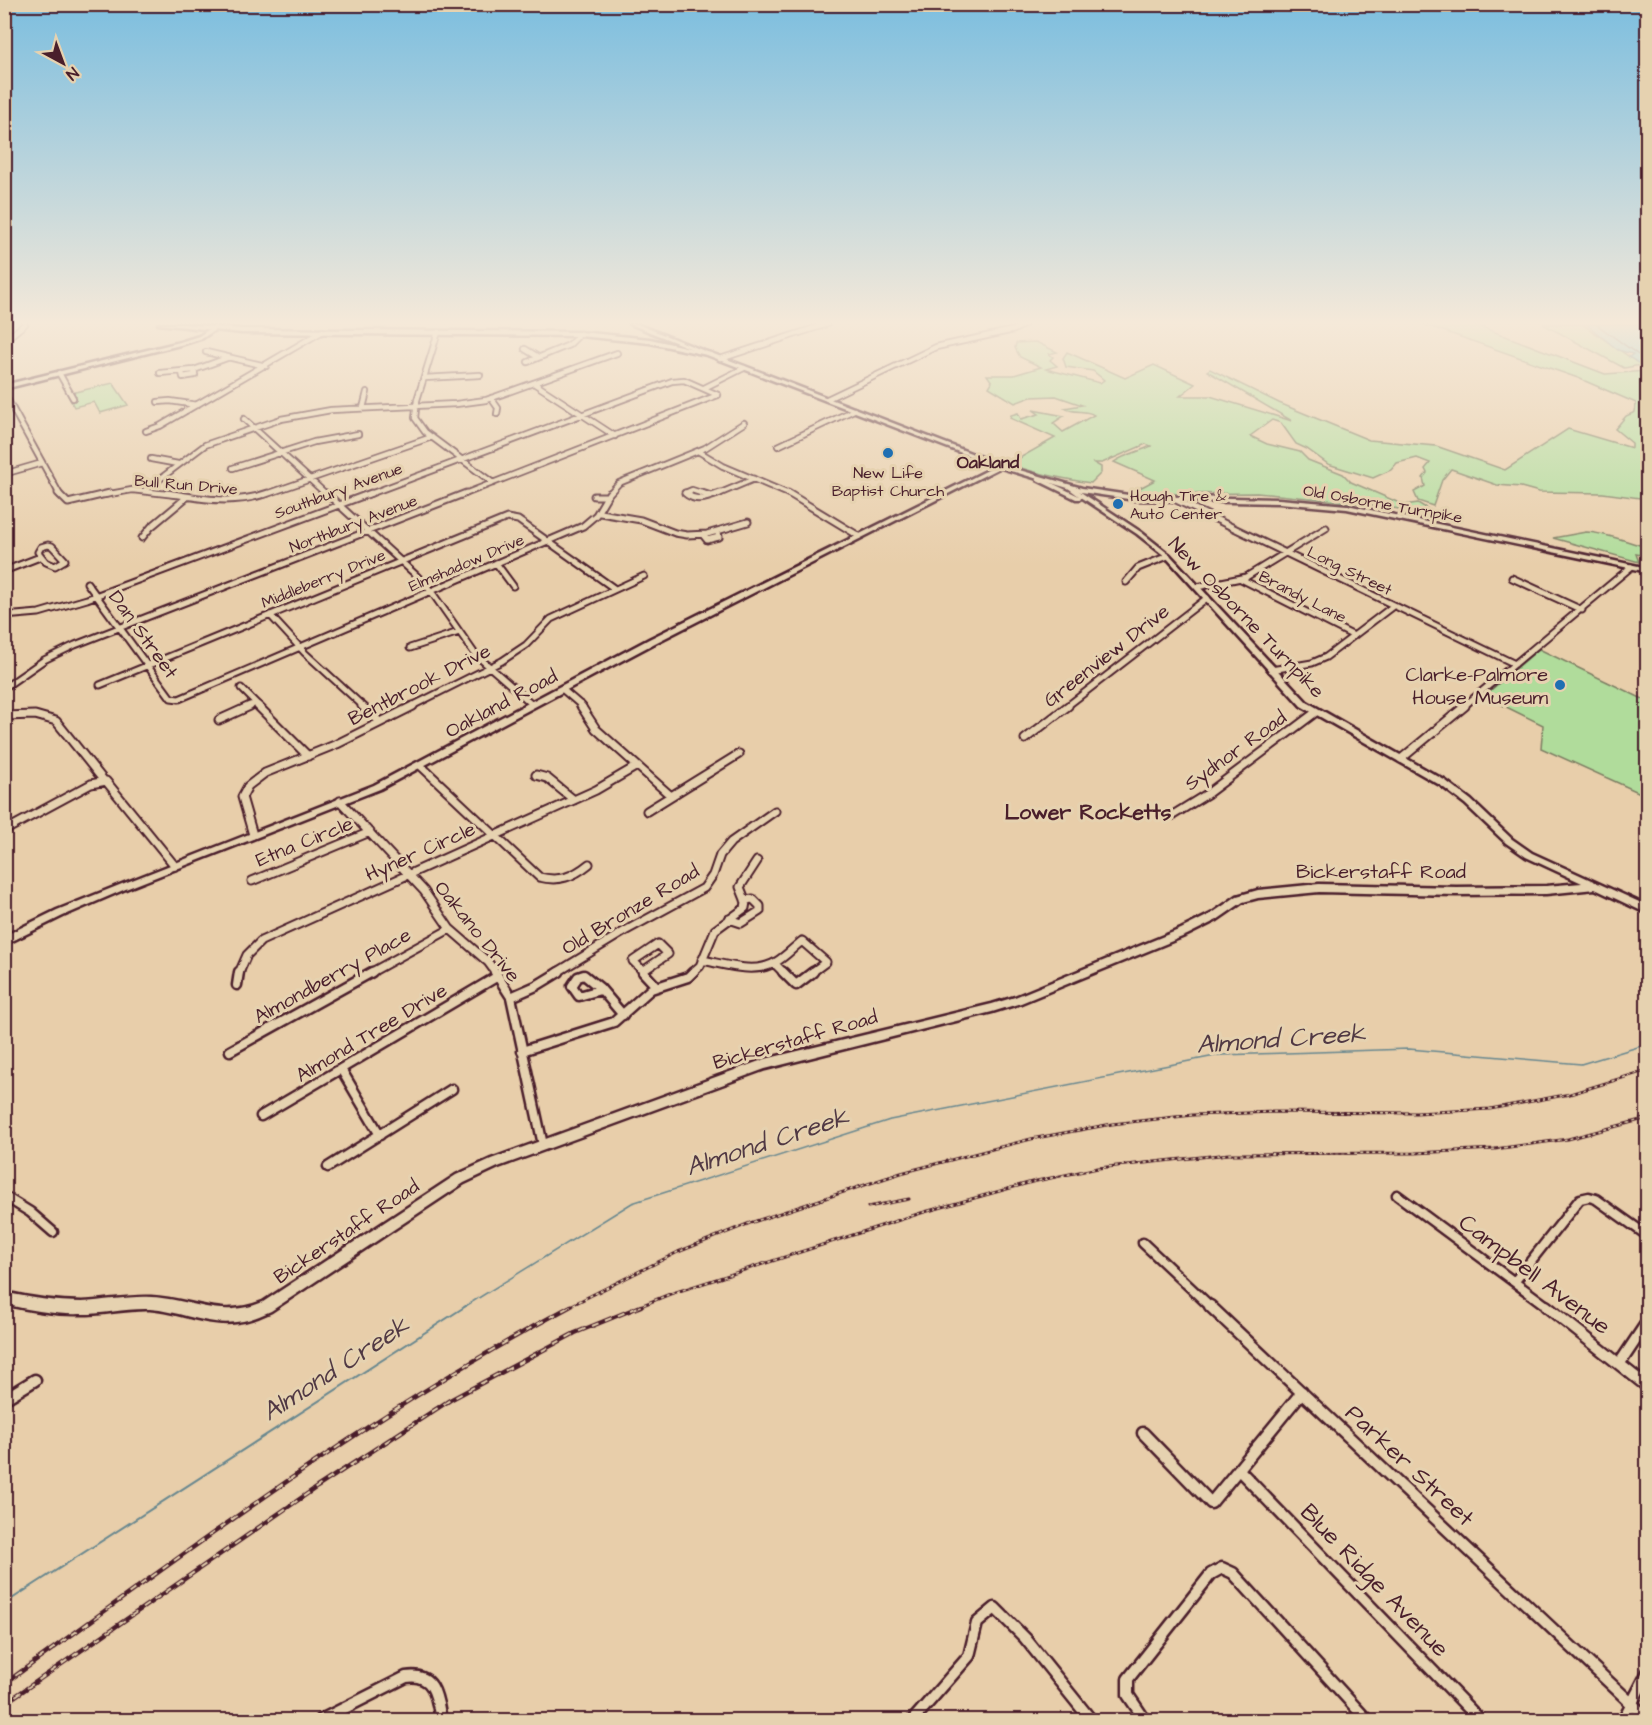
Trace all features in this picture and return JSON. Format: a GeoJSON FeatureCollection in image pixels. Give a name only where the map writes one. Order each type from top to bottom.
{"type":"FeatureCollection","features":[{"type":"Feature","properties":{"kind":"main road","name":"Old Osborne Turnpike"},"geometry":{"type":"LineString","coordinates":[[840,404],[1000,466],[1085,494],[1279,501],[1347,507],[1647,570]]}},
{"type":"Feature","properties":{"kind":"street"},"geometry":{"type":"LineString","coordinates":[[4,474],[42,463],[10,404]]}},
{"type":"Feature","properties":{"kind":"street"},"geometry":{"type":"LineString","coordinates":[[144,491],[205,445],[254,428],[311,412],[439,404]]}},
{"type":"Feature","properties":{"kind":"street"},"geometry":{"type":"LineString","coordinates":[[495,404],[498,408],[497,414]]}},
{"type":"Feature","properties":{"kind":"street"},"geometry":{"type":"LineString","coordinates":[[567,404],[615,436]]}},
{"type":"Feature","properties":{"kind":"street","name":"Southbury Avenue"},"geometry":{"type":"LineString","coordinates":[[8,616],[56,609],[609,404]]}},
{"type":"Feature","properties":{"kind":"street","name":"Northbury Avenue"},"geometry":{"type":"LineString","coordinates":[[4,688],[59,652],[694,404]]}},
{"type":"Feature","properties":{"kind":"street"},"geometry":{"type":"LineString","coordinates":[[146,431],[160,426],[197,405]]}},
{"type":"Feature","properties":{"kind":"street"},"geometry":{"type":"LineString","coordinates":[[416,406],[417,421],[432,437],[493,483]]}},
{"type":"Feature","properties":{"kind":"street"},"geometry":{"type":"LineString","coordinates":[[778,446],[854,410]]}},
{"type":"Feature","properties":{"kind":"street"},"geometry":{"type":"LineString","coordinates":[[244,418],[401,561],[431,591],[475,654],[532,704]]}},
{"type":"Feature","properties":{"kind":"street"},"geometry":{"type":"LineString","coordinates":[[744,423],[698,451],[627,479],[606,496],[600,513],[654,523],[675,533],[703,535],[707,540],[715,540],[719,537],[718,532],[748,522]]}},
{"type":"Feature","properties":{"kind":"street"},"geometry":{"type":"LineString","coordinates":[[233,468],[330,438],[358,434]]}},
{"type":"Feature","properties":{"kind":"street","name":"Bull Run Drive"},"geometry":{"type":"LineString","coordinates":[[42,463],[63,500],[72,503],[110,492],[144,491],[241,501],[266,496],[432,437]]}},
{"type":"Feature","properties":{"kind":"street"},"geometry":{"type":"LineString","coordinates":[[698,451],[723,466],[791,495],[859,536]]}},
{"type":"Feature","properties":{"kind":"street"},"geometry":{"type":"LineString","coordinates":[[151,459],[178,464]]}},
{"type":"Feature","properties":{"kind":"street","name":"Oakland Road"},"geometry":{"type":"LineString","coordinates":[[4,941],[60,913],[377,787],[532,704],[1000,466]]}},
{"type":"Feature","properties":{"kind":"street"},"geometry":{"type":"LineString","coordinates":[[711,496],[736,489],[754,479]]}},
{"type":"Feature","properties":{"kind":"street","name":"New Osborne Turnpike"},"geometry":{"type":"LineString","coordinates":[[1039,479],[1101,509],[1140,533],[1168,556],[1299,700],[1454,791],[1516,847],[1647,910]]}},
{"type":"Feature","properties":{"kind":"street","name":"New Osborne Turnpike"},"geometry":{"type":"LineString","coordinates":[[1085,494],[1101,509]]}},
{"type":"Feature","properties":{"kind":"street"},"geometry":{"type":"LineString","coordinates":[[142,538],[151,527],[187,496]]}},
{"type":"Feature","properties":{"kind":"street"},"geometry":{"type":"LineString","coordinates":[[594,496],[606,496]]}},
{"type":"Feature","properties":{"kind":"street","name":"Long Street"},"geometry":{"type":"LineString","coordinates":[[1174,499],[1515,664]]}},
{"type":"Feature","properties":{"kind":"street","name":"Elmshadow Drive"},"geometry":{"type":"LineString","coordinates":[[178,699],[583,526],[600,513]]}},
{"type":"Feature","properties":{"kind":"street","name":"Middleberry Drive"},"geometry":{"type":"LineString","coordinates":[[100,685],[510,517],[548,541]]}},
{"type":"Feature","properties":{"kind":"street"},"geometry":{"type":"LineString","coordinates":[[1197,586],[1241,579],[1253,574],[1326,528]]}},
{"type":"Feature","properties":{"kind":"street"},"geometry":{"type":"LineString","coordinates":[[548,541],[615,589]]}},
{"type":"Feature","properties":{"kind":"street"},"geometry":{"type":"LineString","coordinates":[[52,546],[65,560],[62,563],[50,565],[40,557],[38,550],[52,546]]}},
{"type":"Feature","properties":{"kind":"street"},"geometry":{"type":"LineString","coordinates":[[1126,582],[1132,573],[1143,566],[1168,556]]}},
{"type":"Feature","properties":{"kind":"street"},"geometry":{"type":"LineString","coordinates":[[4,571],[40,557]]}},
{"type":"Feature","properties":{"kind":"street"},"geometry":{"type":"LineString","coordinates":[[496,563],[513,586]]}},
{"type":"Feature","properties":{"kind":"street"},"geometry":{"type":"LineString","coordinates":[[1401,759],[1631,567]]}},
{"type":"Feature","properties":{"kind":"street","name":"Bentbrook Drive"},"geometry":{"type":"LineString","coordinates":[[253,835],[243,804],[246,789],[265,773],[308,756],[380,722],[489,667],[523,648],[551,619],[644,576]]}},
{"type":"Feature","properties":{"kind":"street"},"geometry":{"type":"LineString","coordinates":[[1512,578],[1582,610]]}},
{"type":"Feature","properties":{"kind":"street","name":"Brandy Lane"},"geometry":{"type":"LineString","coordinates":[[1241,579],[1353,636]]}},
{"type":"Feature","properties":{"kind":"street","name":"Dan Street"},"geometry":{"type":"LineString","coordinates":[[87,583],[171,698],[178,699]]}},
{"type":"Feature","properties":{"kind":"street","name":"Greenview Drive"},"geometry":{"type":"LineString","coordinates":[[1025,739],[1207,598]]}},
{"type":"Feature","properties":{"kind":"street"},"geometry":{"type":"LineString","coordinates":[[1271,670],[1321,660],[1393,606]]}},
{"type":"Feature","properties":{"kind":"street"},"geometry":{"type":"LineString","coordinates":[[270,615],[300,648],[380,722]]}},
{"type":"Feature","properties":{"kind":"street"},"geometry":{"type":"LineString","coordinates":[[4,622],[8,616]]}},
{"type":"Feature","properties":{"kind":"street"},"geometry":{"type":"LineString","coordinates":[[410,648],[459,632]]}},
{"type":"Feature","properties":{"kind":"street"},"geometry":{"type":"LineString","coordinates":[[241,688],[308,756]]}},
{"type":"Feature","properties":{"kind":"street"},"geometry":{"type":"LineString","coordinates":[[562,689],[584,708],[596,729],[671,796]]}},
{"type":"Feature","properties":{"kind":"street"},"geometry":{"type":"LineString","coordinates":[[219,720],[256,703]]}},
{"type":"Feature","properties":{"kind":"street","name":"Sydnor Road"},"geometry":{"type":"LineString","coordinates":[[1173,815],[1207,794],[1316,712]]}},
{"type":"Feature","properties":{"kind":"street"},"geometry":{"type":"LineString","coordinates":[[4,716],[35,715],[56,721],[104,781],[118,793],[175,866]]}},
{"type":"Feature","properties":{"kind":"street"},"geometry":{"type":"LineString","coordinates":[[647,811],[739,754]]}},
{"type":"Feature","properties":{"kind":"street"},"geometry":{"type":"LineString","coordinates":[[420,765],[532,872],[542,878],[555,880],[566,878],[579,873],[589,864]]}},
{"type":"Feature","properties":{"kind":"street","name":"Hyner Circle"},"geometry":{"type":"LineString","coordinates":[[237,985],[238,971],[244,959],[261,941],[574,800],[637,766]]}},
{"type":"Feature","properties":{"kind":"street"},"geometry":{"type":"LineString","coordinates":[[536,775],[547,778],[574,800]]}},
{"type":"Feature","properties":{"kind":"street"},"geometry":{"type":"LineString","coordinates":[[4,831],[91,784],[104,781]]}},
{"type":"Feature","properties":{"kind":"street","name":"Oakano Drive"},"geometry":{"type":"LineString","coordinates":[[340,801],[424,891],[450,929],[479,954],[498,976],[511,998],[543,1146]]}},
{"type":"Feature","properties":{"kind":"street","name":"Old Bronze Road"},"geometry":{"type":"LineString","coordinates":[[511,998],[536,986],[625,931],[704,888],[714,877],[719,856],[729,841],[775,811]]}},
{"type":"Feature","properties":{"kind":"street","name":"Etna Circle"},"geometry":{"type":"LineString","coordinates":[[252,881],[370,832]]}},
{"type":"Feature","properties":{"kind":"street"},"geometry":{"type":"LineString","coordinates":[[522,1051],[607,1025],[623,1015],[645,994],[696,972],[712,935],[745,908],[745,900],[740,887],[757,861]]}},
{"type":"Feature","properties":{"kind":"street","name":"Bickerstaff Road"},"geometry":{"type":"LineString","coordinates":[[4,1298],[47,1307],[74,1308],[152,1303],[217,1317],[246,1316],[267,1307],[460,1179],[495,1163],[765,1064],[1017,1000],[1193,928],[1214,917],[1230,904],[1250,896],[1319,888],[1479,891],[1578,889],[1594,886]]}},
{"type":"Feature","properties":{"kind":"street"},"geometry":{"type":"LineString","coordinates":[[729,919],[735,924],[740,924],[760,911],[753,899],[745,900]]}},
{"type":"Feature","properties":{"kind":"street","name":"Almondberry Place"},"geometry":{"type":"LineString","coordinates":[[230,1050],[450,929]]}},
{"type":"Feature","properties":{"kind":"street"},"geometry":{"type":"LineString","coordinates":[[702,960],[743,967],[775,964],[802,941],[826,962],[796,985],[775,964]]}},
{"type":"Feature","properties":{"kind":"street"},"geometry":{"type":"LineString","coordinates":[[642,971],[657,987]]}},
{"type":"Feature","properties":{"kind":"street","name":"Almond Tree Drive"},"geometry":{"type":"LineString","coordinates":[[261,1116],[498,976]]}},
{"type":"Feature","properties":{"kind":"street"},"geometry":{"type":"LineString","coordinates":[[600,990],[623,1015]]}},
{"type":"Feature","properties":{"kind":"street"},"geometry":{"type":"LineString","coordinates":[[341,1069],[380,1134]]}},
{"type":"Feature","properties":{"kind":"street"},"geometry":{"type":"LineString","coordinates":[[328,1167],[452,1089]]}},
{"type":"Feature","properties":{"kind":"street","name":"Campbell Avenue"},"geometry":{"type":"LineString","coordinates":[[1397,1195],[1515,1281],[1620,1363],[1647,1387]]}},
{"type":"Feature","properties":{"kind":"street"},"geometry":{"type":"LineString","coordinates":[[4,1196],[30,1212],[53,1232]]}},
{"type":"Feature","properties":{"kind":"street"},"geometry":{"type":"LineString","coordinates":[[1515,1281],[1580,1199],[1589,1197],[1604,1203],[1647,1236]]}},
{"type":"Feature","properties":{"kind":"street","name":"Parker Street"},"geometry":{"type":"LineString","coordinates":[[1143,1243],[1647,1719]]}},
{"type":"Feature","properties":{"kind":"street"},"geometry":{"type":"LineString","coordinates":[[1620,1363],[1647,1321]]}},
{"type":"Feature","properties":{"kind":"street"},"geometry":{"type":"LineString","coordinates":[[4,1399],[35,1380]]}},
{"type":"Feature","properties":{"kind":"street"},"geometry":{"type":"LineString","coordinates":[[1143,1433],[1211,1503],[1302,1392]]}},
{"type":"Feature","properties":{"kind":"street","name":"Blue Ridge Avenue"},"geometry":{"type":"LineString","coordinates":[[1239,1470],[1480,1720]]}},
{"type":"Feature","properties":{"kind":"street"},"geometry":{"type":"LineString","coordinates":[[1145,1720],[1128,1695],[1128,1679],[1217,1569],[1225,1569],[1233,1573],[1367,1720]]}},
{"type":"Feature","properties":{"kind":"street"},"geometry":{"type":"LineString","coordinates":[[913,1720],[969,1656],[977,1623],[995,1608],[1025,1638],[1091,1720]]}},
{"type":"Feature","properties":{"kind":"street"},"geometry":{"type":"LineString","coordinates":[[1623,1720],[1647,1672]]}},
{"type":"Feature","properties":{"kind":"street"},"geometry":{"type":"LineString","coordinates":[[321,1720],[406,1677],[418,1675],[429,1680],[437,1698],[441,1720]]}},
{"type":"Feature","properties":{"kind":"green space"},"geometry":{"type":"Polygon","coordinates":[[[95,404],[128,405],[100,413],[95,404]]]}},
{"type":"Feature","properties":{"kind":"green space"},"geometry":{"type":"Polygon","coordinates":[[[1081,404],[1238,404],[1292,421],[1264,404],[1283,404],[1369,440],[1436,446],[1505,470],[1568,429],[1632,448],[1632,443],[1615,429],[1626,416],[1635,412],[1636,404],[1647,404],[1647,499],[1603,493],[1539,492],[1521,487],[1497,485],[1451,469],[1442,480],[1433,506],[1418,501],[1414,492],[1425,486],[1423,478],[1427,473],[1425,469],[1430,463],[1417,458],[1397,463],[1391,470],[1373,478],[1328,464],[1296,444],[1281,423],[1272,420],[1250,436],[1267,444],[1300,452],[1308,460],[1343,474],[1351,482],[1404,505],[1418,503],[1437,515],[1368,504],[1257,493],[1181,494],[1136,490],[1155,480],[1114,462],[1151,446],[1146,444],[1102,463],[1094,463],[1101,467],[1101,473],[1091,483],[1060,478],[1009,464],[1055,438],[1010,418],[1011,415],[1018,413],[1021,419],[1039,414],[1033,410],[1064,416],[1053,423],[1063,432],[1094,415],[1065,408],[1081,404]]]}},
{"type":"Feature","properties":{"kind":"green space"},"geometry":{"type":"Polygon","coordinates":[[[1586,532],[1647,547],[1647,556],[1636,554],[1639,562],[1553,538],[1586,532]]]}},
{"type":"Feature","properties":{"kind":"green space"},"geometry":{"type":"Polygon","coordinates":[[[1539,649],[1647,701],[1647,796],[1541,748],[1543,725],[1484,696],[1539,649]]]}},
{"type":"Feature","properties":{"kind":"waterway","name":"Almond Creek"},"geometry":{"type":"LineString","coordinates":[[464,1307],[632,1203],[890,1120],[1220,1055],[1409,1049],[1581,1064],[1648,1044]]}},
{"type":"Feature","properties":{"kind":"waterway","name":"Almond Creek"},"geometry":{"type":"LineString","coordinates":[[4,1604],[466,1306]]}},
{"type":"Feature","properties":{"kind":"railway"},"geometry":{"type":"LineString","coordinates":[[568,1307],[678,1252],[750,1223],[901,1173],[1031,1139],[1112,1124],[1193,1115],[1274,1112],[1416,1113],[1490,1109],[1570,1094],[1648,1070]]}},
{"type":"Feature","properties":{"kind":"railway"},"geometry":{"type":"LineString","coordinates":[[638,1307],[670,1294],[921,1213],[1032,1182],[1098,1168],[1229,1154],[1415,1153],[1495,1149],[1568,1139],[1648,1118]]}},
{"type":"Feature","properties":{"kind":"railway"},"geometry":{"type":"LineString","coordinates":[[868,1207],[909,1199]]}},
{"type":"Feature","properties":{"kind":"railway"},"geometry":{"type":"LineString","coordinates":[[4,1684],[281,1485],[423,1392],[571,1306]]}},
{"type":"Feature","properties":{"kind":"railway"},"geometry":{"type":"LineString","coordinates":[[4,1704],[317,1487],[450,1400],[575,1333],[641,1306]]}},
{"type":"Feature","properties":{"kind":"place","name":"New Life Baptist Church"},"geometry":{"type":"Point","coordinates":[888,453]}},
{"type":"Feature","properties":{"kind":"place","name":"Hough Tire & Auto Center"},"geometry":{"type":"Point","coordinates":[1118,504]}},
{"type":"Feature","properties":{"kind":"place","name":"Clarke-Palmore House Museum"},"geometry":{"type":"Point","coordinates":[1560,685]}},
{"type":"Feature","properties":{"kind":"district","name":"Oakland"},"geometry":{"type":"Point","coordinates":[988,462]}},
{"type":"Feature","properties":{"kind":"district","name":"Lower Rocketts"},"geometry":{"type":"Point","coordinates":[1088,812]}}]}
